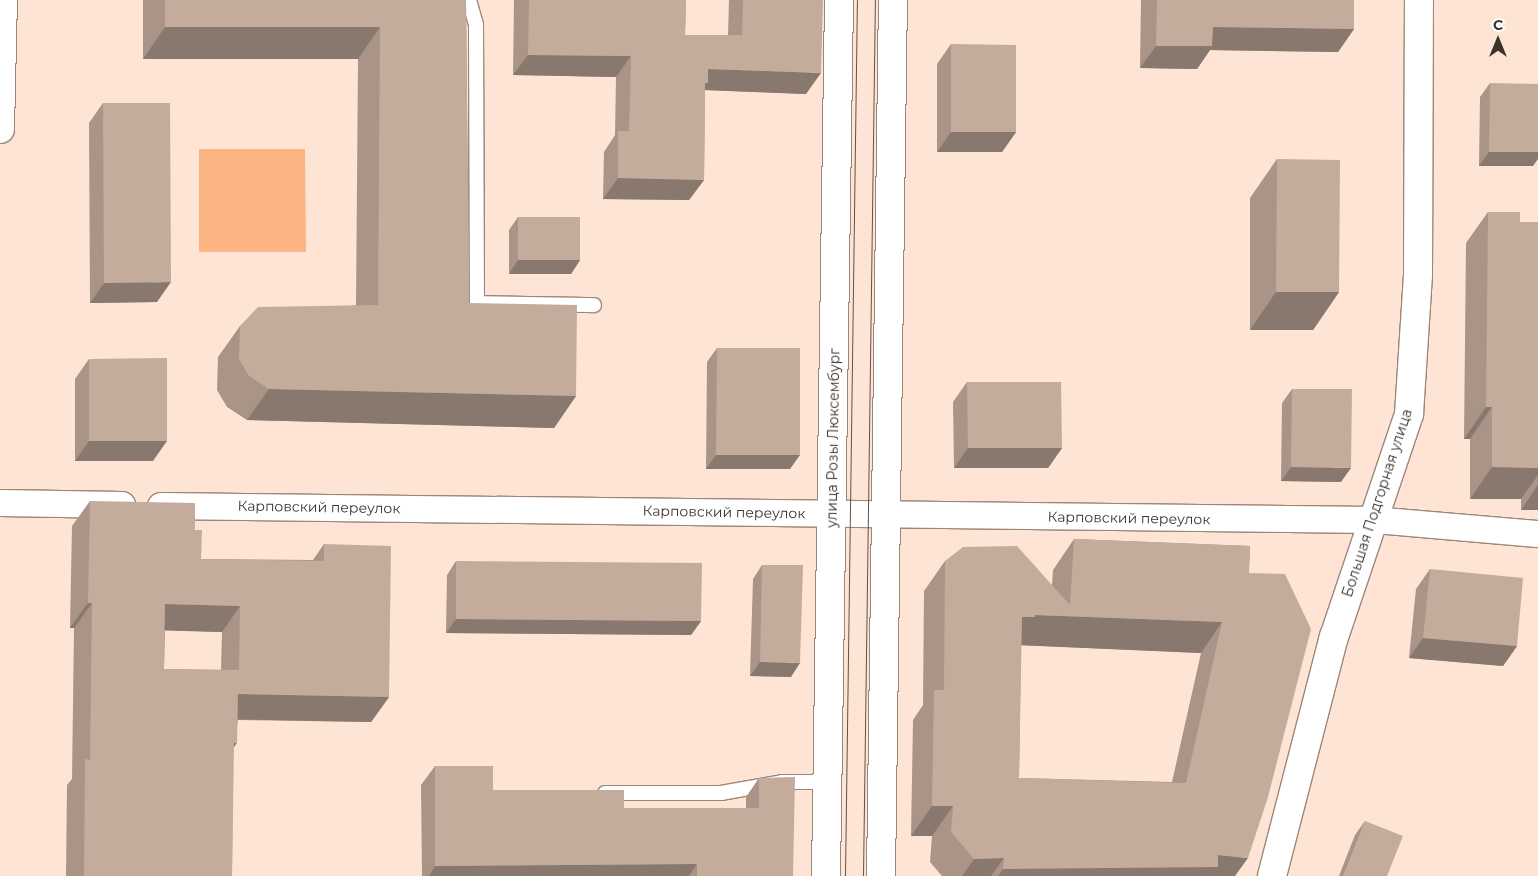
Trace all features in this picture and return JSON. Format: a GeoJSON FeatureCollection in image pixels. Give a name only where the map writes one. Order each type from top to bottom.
{"type":"FeatureCollection","features":[{"type":"Feature","properties":{"kind":"main road"},"geometry":{"type":"LineString","coordinates":[[0,129],[3,0]]}},
{"type":"Feature","properties":{"kind":"main road","name":"улица Розы Люксембург"},"geometry":{"type":"LineString","coordinates":[[826,876],[839,0]]}},
{"type":"Feature","properties":{"kind":"main road"},"geometry":{"type":"LineString","coordinates":[[881,876],[893,0]]}},
{"type":"Feature","properties":{"kind":"main road","name":"Большая Подгорная улица"},"geometry":{"type":"LineString","coordinates":[[1272,876],[1334,637],[1409,414],[1418,275],[1419,0]]}},
{"type":"Feature","properties":{"kind":"street","name":"Карповский переулок"},"geometry":{"type":"LineString","coordinates":[[0,503],[1374,520],[1538,534]]}},
{"type":"Feature","properties":{"kind":"lane"},"geometry":{"type":"LineString","coordinates":[[469,0],[476,25],[477,303],[594,305]]}},
{"type":"Feature","properties":{"kind":"lane"},"geometry":{"type":"LineString","coordinates":[[593,793],[721,793],[782,782],[828,782]]}},
{"type":"Feature","properties":{"kind":"shaded area"},"geometry":{"type":"Polygon","coordinates":[[[199,149],[305,149],[306,252],[199,252],[199,149]]]}},
{"type":"Feature","properties":{"kind":"building"},"geometry":{"type":"Polygon","coordinates":[[[165,0],[466,0],[469,303],[577,305],[576,396],[269,389],[249,376],[239,359],[240,326],[258,307],[378,305],[380,27],[165,27],[165,0]]]}},
{"type":"Feature","properties":{"kind":"building"},"geometry":{"type":"Polygon","coordinates":[[[529,0],[686,0],[685,35],[742,35],[743,0],[823,0],[821,73],[708,69],[708,83],[705,83],[704,180],[618,178],[618,131],[629,131],[631,56],[528,55],[529,0]]]}},
{"type":"Feature","properties":{"kind":"building"},"geometry":{"type":"Polygon","coordinates":[[[1157,0],[1354,0],[1354,29],[1213,27],[1212,46],[1156,46],[1157,0]]]}},
{"type":"Feature","properties":{"kind":"building"},"geometry":{"type":"Polygon","coordinates":[[[951,44],[1016,45],[1016,132],[951,132],[951,44]]]}},
{"type":"Feature","properties":{"kind":"building"},"geometry":{"type":"Polygon","coordinates":[[[1490,83],[1538,84],[1538,152],[1489,152],[1490,83]]]}},
{"type":"Feature","properties":{"kind":"building"},"geometry":{"type":"Polygon","coordinates":[[[103,103],[170,103],[171,282],[104,283],[103,103]]]}},
{"type":"Feature","properties":{"kind":"building"},"geometry":{"type":"Polygon","coordinates":[[[1277,159],[1340,160],[1339,292],[1276,292],[1277,159]]]}},
{"type":"Feature","properties":{"kind":"building"},"geometry":{"type":"Polygon","coordinates":[[[1488,212],[1520,212],[1520,222],[1538,222],[1538,468],[1492,467],[1492,407],[1486,407],[1488,212]]]}},
{"type":"Feature","properties":{"kind":"building"},"geometry":{"type":"Polygon","coordinates":[[[518,217],[580,217],[580,260],[518,260],[518,217]]]}},
{"type":"Feature","properties":{"kind":"building"},"geometry":{"type":"Polygon","coordinates":[[[717,348],[800,348],[800,455],[716,455],[717,348]]]}},
{"type":"Feature","properties":{"kind":"building"},"geometry":{"type":"Polygon","coordinates":[[[167,358],[167,441],[89,441],[89,359],[167,358]]]}},
{"type":"Feature","properties":{"kind":"building"},"geometry":{"type":"Polygon","coordinates":[[[967,382],[1061,382],[1062,448],[968,448],[967,382]]]}},
{"type":"Feature","properties":{"kind":"building"},"geometry":{"type":"Polygon","coordinates":[[[1292,389],[1352,389],[1351,468],[1291,467],[1292,389]]]}},
{"type":"Feature","properties":{"kind":"building"},"geometry":{"type":"Polygon","coordinates":[[[90,501],[195,503],[195,530],[202,530],[201,559],[324,561],[324,544],[391,546],[389,697],[238,694],[237,743],[234,743],[232,876],[84,876],[85,759],[90,760],[92,603],[88,603],[90,501]],[[165,604],[164,669],[239,670],[240,606],[165,604]]]}},
{"type":"Feature","properties":{"kind":"building"},"geometry":{"type":"Polygon","coordinates":[[[1074,539],[1250,546],[1249,573],[1285,574],[1311,629],[1268,797],[1248,858],[1218,855],[1218,867],[1003,869],[1004,858],[974,859],[951,832],[953,806],[932,806],[934,690],[944,690],[945,561],[963,547],[1017,546],[1070,605],[1074,539]],[[1035,615],[1035,617],[1022,617],[1019,778],[1186,783],[1222,622],[1035,615]]]}},
{"type":"Feature","properties":{"kind":"building"},"geometry":{"type":"Polygon","coordinates":[[[456,561],[702,563],[701,621],[456,619],[456,561]]]}},
{"type":"Feature","properties":{"kind":"building"},"geometry":{"type":"Polygon","coordinates":[[[762,565],[803,565],[800,663],[760,662],[762,565]]]}},
{"type":"Feature","properties":{"kind":"building"},"geometry":{"type":"Polygon","coordinates":[[[1430,569],[1523,578],[1517,646],[1423,638],[1430,569]]]}},
{"type":"Feature","properties":{"kind":"building"},"geometry":{"type":"Polygon","coordinates":[[[435,766],[493,766],[493,790],[624,790],[624,808],[759,808],[759,778],[795,777],[793,876],[697,876],[697,864],[435,866],[435,766]]]}},
{"type":"Feature","properties":{"kind":"building"},"geometry":{"type":"Polygon","coordinates":[[[1365,821],[1403,836],[1387,876],[1343,876],[1365,821]]]}},
{"type":"Feature","properties":{"kind":"tram line"},"geometry":{"type":"LineString","coordinates":[[845,876],[857,0]]}},
{"type":"Feature","properties":{"kind":"tram line"},"geometry":{"type":"LineString","coordinates":[[863,876],[875,0]]}}]}
